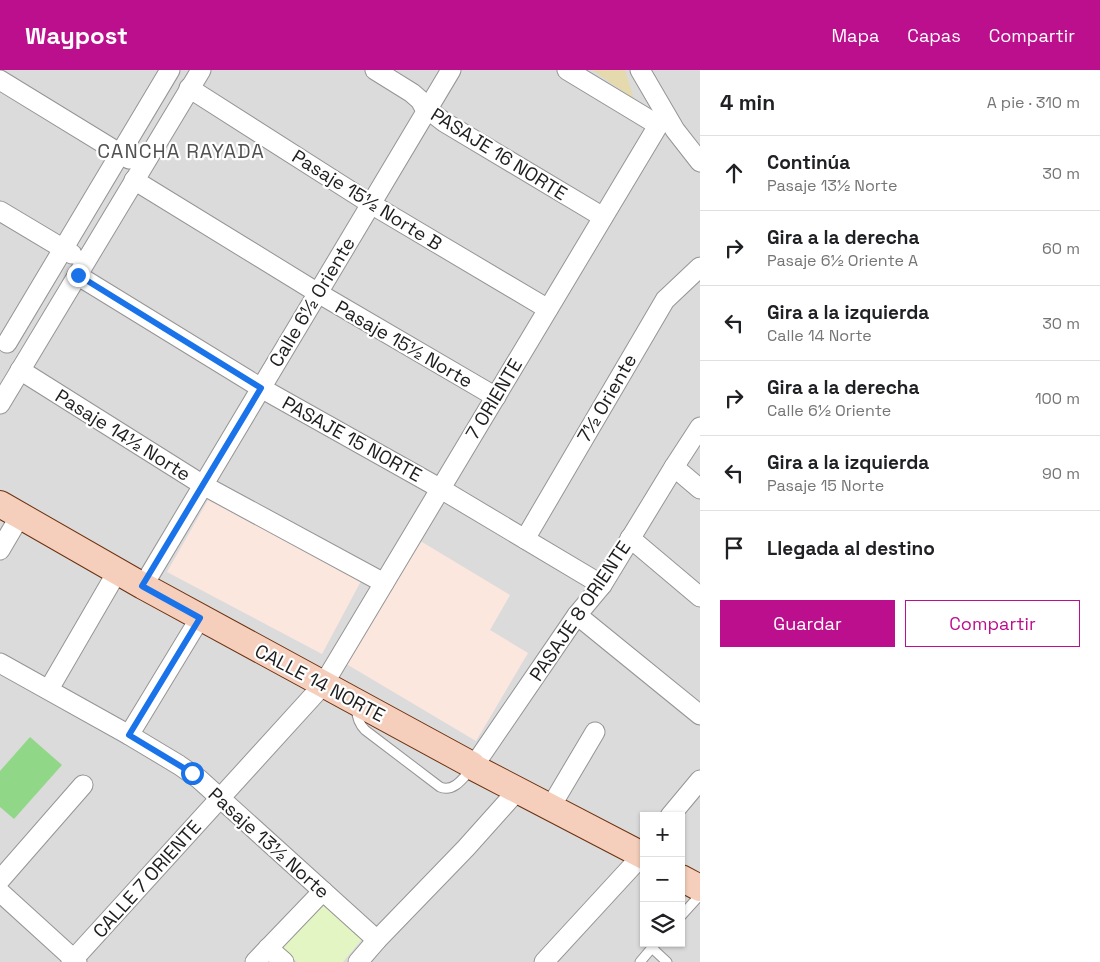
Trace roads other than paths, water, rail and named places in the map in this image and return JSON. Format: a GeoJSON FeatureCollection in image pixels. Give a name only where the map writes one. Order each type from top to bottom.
{"type":"FeatureCollection","features":[{"type":"Feature","properties":{"kind":"street"},"geometry":{"type":"LineString","coordinates":[[3,341],[63,248],[170,70]]}},
{"type":"Feature","properties":{"kind":"street","name":"PASAJE 16 NORTE"},"geometry":{"type":"LineString","coordinates":[[374,70],[412,93],[420,100],[426,111],[603,217]]}},
{"type":"Feature","properties":{"kind":"street","name":"Calle 6½ Oriente"},"geometry":{"type":"LineString","coordinates":[[142,586],[451,70]]}},
{"type":"Feature","properties":{"kind":"street"},"geometry":{"type":"LineString","coordinates":[[567,70],[661,119],[675,130],[700,162]]}},
{"type":"Feature","properties":{"kind":"street"},"geometry":{"type":"LineString","coordinates":[[640,70],[661,119]]}},
{"type":"Feature","properties":{"kind":"street"},"geometry":{"type":"LineString","coordinates":[[0,404],[195,75]]}},
{"type":"Feature","properties":{"kind":"street","name":"Pasaje 15½ Norte B"},"geometry":{"type":"LineString","coordinates":[[195,75],[371,204],[548,309]]}},
{"type":"Feature","properties":{"kind":"street","name":"Pasaje 15½ Norte"},"geometry":{"type":"LineString","coordinates":[[0,80],[119,153],[138,174],[318,293],[496,397]]}},
{"type":"Feature","properties":{"kind":"street","name":"7 ORIENTE"},"geometry":{"type":"LineString","coordinates":[[323,685],[661,119]]}},
{"type":"Feature","properties":{"kind":"street","name":"PASAJE 15 NORTE"},"geometry":{"type":"LineString","coordinates":[[0,211],[63,248],[82,268],[261,388],[441,489],[602,585]]}},
{"type":"Feature","properties":{"kind":"street","name":"7½ Oriente"},"geometry":{"type":"LineString","coordinates":[[525,539],[665,300],[700,266]]}},
{"type":"Feature","properties":{"kind":"street","name":"Pasaje 14½ Norte"},"geometry":{"type":"LineString","coordinates":[[3,341],[24,363],[203,485],[384,584]]}},
{"type":"Feature","properties":{"kind":"street","name":"PASAJE 8 ORIENTE"},"geometry":{"type":"LineString","coordinates":[[473,767],[577,615],[602,585],[700,427]]}},
{"type":"Feature","properties":{"kind":"street"},"geometry":{"type":"LineString","coordinates":[[674,468],[700,489]]}},
{"type":"Feature","properties":{"kind":"street"},"geometry":{"type":"LineString","coordinates":[[0,550],[10,510]]}},
{"type":"Feature","properties":{"kind":"street","name":"CALLE 14 NORTE"},"geometry":{"type":"LineString","coordinates":[[10,510],[142,586],[517,791],[640,852]]}},
{"type":"Feature","properties":{"kind":"street"},"geometry":{"type":"LineString","coordinates":[[630,538],[700,597]]}},
{"type":"Feature","properties":{"kind":"street"},"geometry":{"type":"LineString","coordinates":[[49,689],[117,572]]}},
{"type":"Feature","properties":{"kind":"street"},"geometry":{"type":"LineString","coordinates":[[577,615],[700,715]]}},
{"type":"Feature","properties":{"kind":"street"},"geometry":{"type":"LineString","coordinates":[[129,735],[200,618]]}},
{"type":"Feature","properties":{"kind":"street","name":"Pasaje 13½ Norte"},"geometry":{"type":"LineString","coordinates":[[0,662],[192,773],[377,940]]}},
{"type":"Feature","properties":{"kind":"street","name":"CALLE 7 ORIENTE"},"geometry":{"type":"LineString","coordinates":[[74,961],[323,685]]}},
{"type":"Feature","properties":{"kind":"street"},"geometry":{"type":"LineString","coordinates":[[550,808],[596,732]]}},
{"type":"Feature","properties":{"kind":"street"},"geometry":{"type":"LineString","coordinates":[[673,812],[700,780]]}},
{"type":"Feature","properties":{"kind":"street"},"geometry":{"type":"LineString","coordinates":[[0,880],[83,785]]}},
{"type":"Feature","properties":{"kind":"street"},"geometry":{"type":"LineString","coordinates":[[358,962],[517,791]]}},
{"type":"Feature","properties":{"kind":"street"},"geometry":{"type":"LineString","coordinates":[[544,962],[640,857]]}},
{"type":"Feature","properties":{"kind":"street"},"geometry":{"type":"LineString","coordinates":[[685,880],[700,888]]}},
{"type":"Feature","properties":{"kind":"street"},"geometry":{"type":"LineString","coordinates":[[0,892],[74,961]]}},
{"type":"Feature","properties":{"kind":"street"},"geometry":{"type":"LineString","coordinates":[[255,962],[323,892]]}},
{"type":"Feature","properties":{"kind":"street"},"geometry":{"type":"LineString","coordinates":[[268,948],[284,962]]}},
{"type":"Feature","properties":{"kind":"lane"},"geometry":{"type":"LineString","coordinates":[[357,703],[356,715],[361,726],[440,787],[448,789],[453,787],[473,767]]}},
{"type":"Feature","properties":{"kind":"lane"},"geometry":{"type":"LineString","coordinates":[[685,912],[700,895]]}},
{"type":"Feature","properties":{"kind":"lane"},"geometry":{"type":"LineString","coordinates":[[640,962],[653,947]]}},
{"type":"Feature","properties":{"kind":"lane"},"geometry":{"type":"LineString","coordinates":[[655,947],[667,962]]}},
{"type":"Feature","properties":{"kind":"district","name":"CANCHA RAYADA"},"geometry":{"type":"Point","coordinates":[181,151]}}]}
